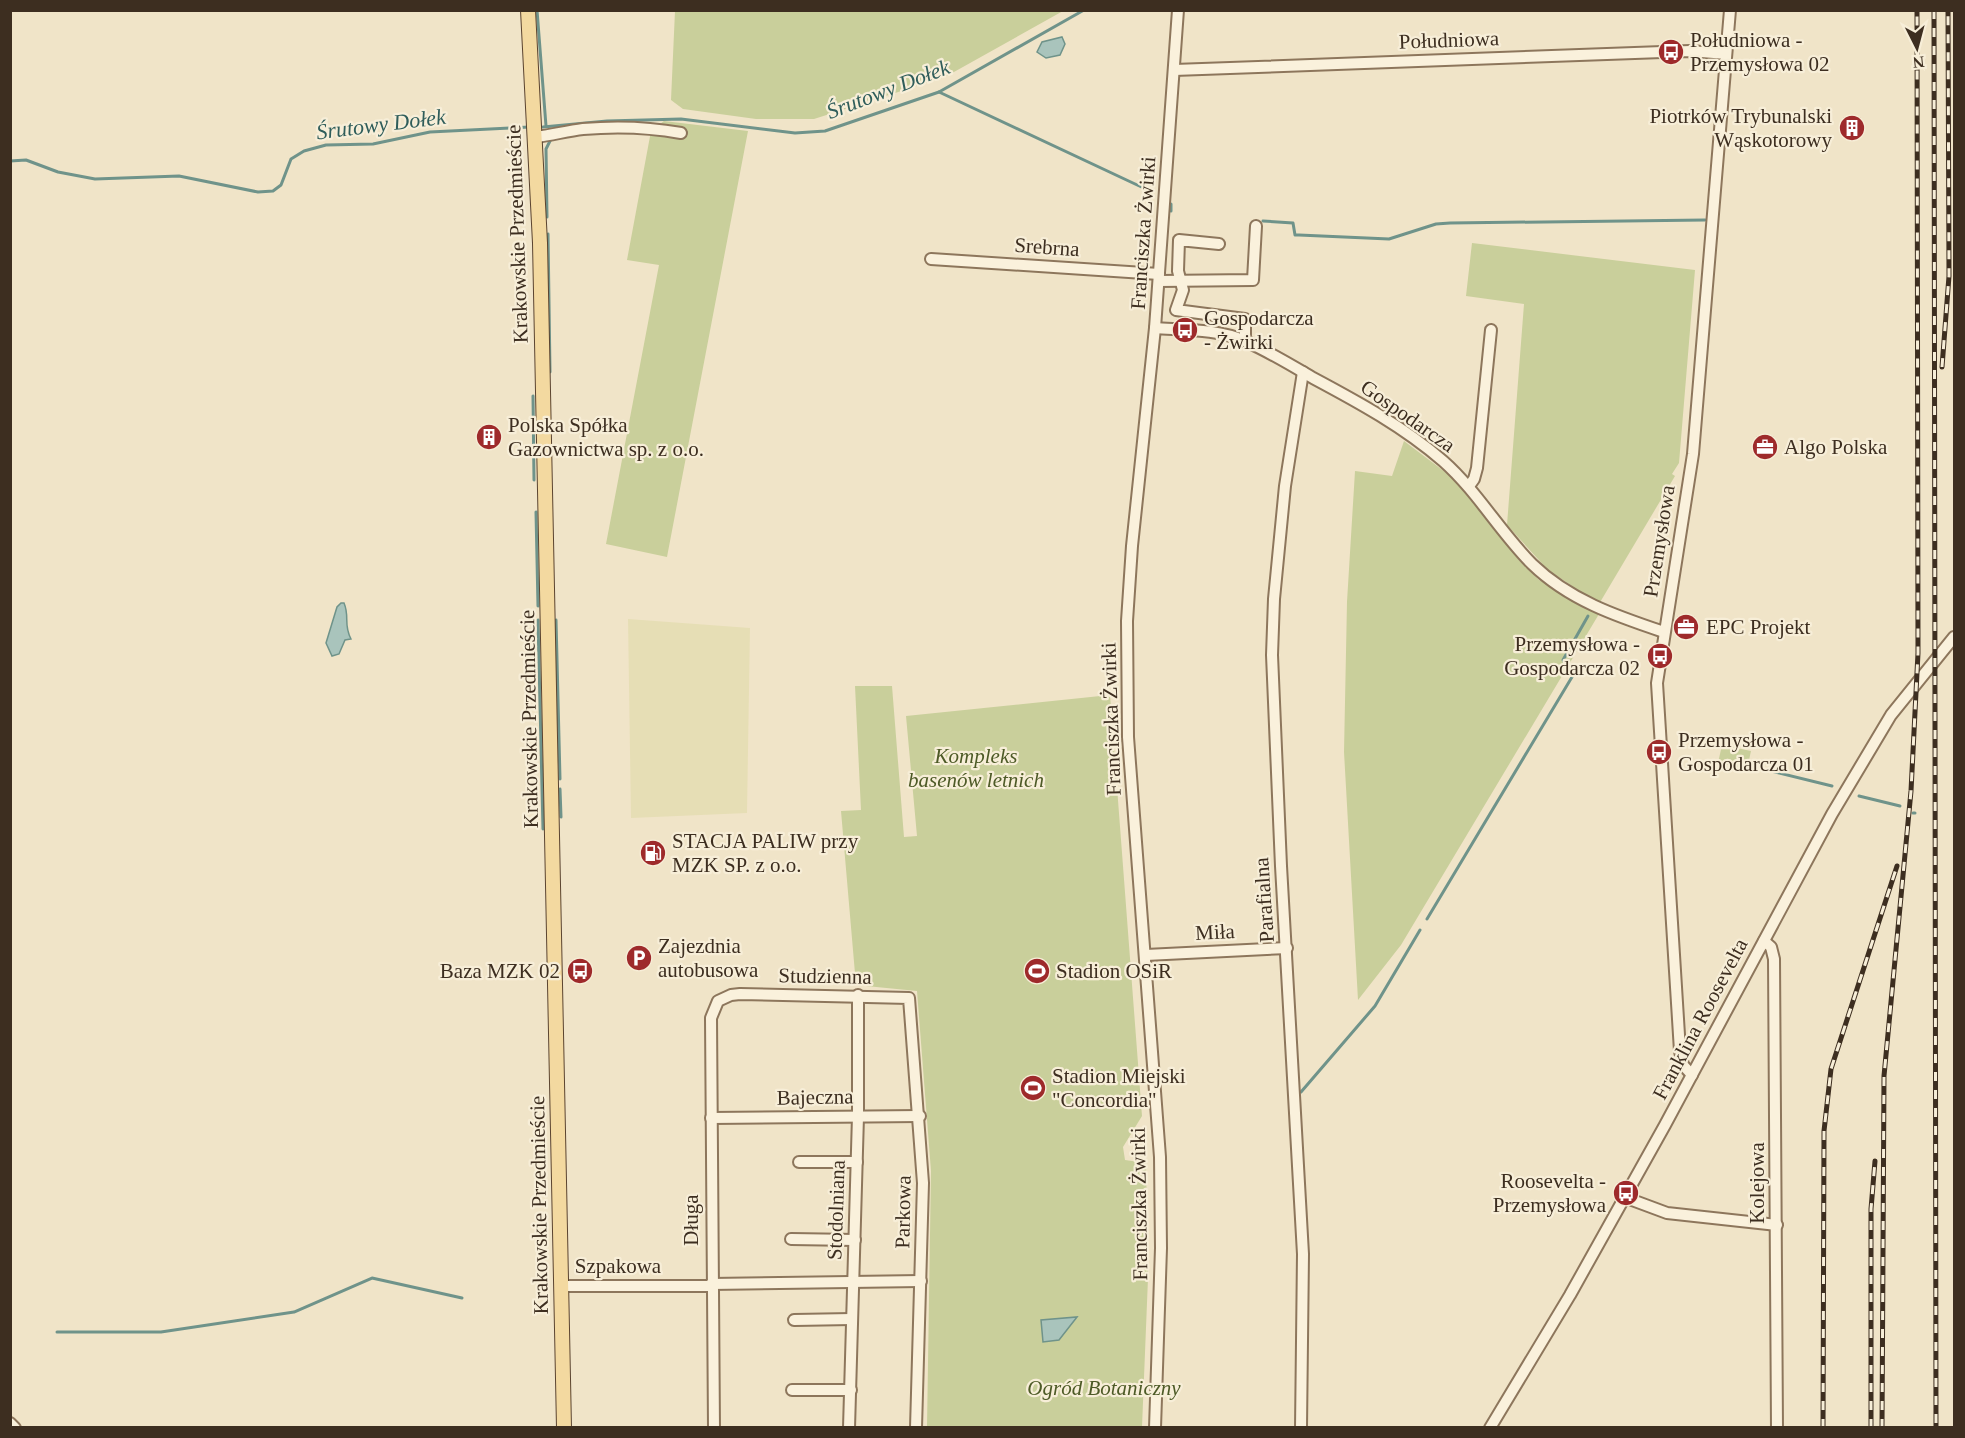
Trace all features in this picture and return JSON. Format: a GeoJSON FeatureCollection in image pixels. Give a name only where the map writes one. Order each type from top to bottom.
{"type":"FeatureCollection","features":[{"type":"Feature","properties":{"kind":"main road","name":"Krakowskie Przedmieście"},"geometry":{"type":"LineString","coordinates":[[528,10],[536,137],[564,1428]]}},
{"type":"Feature","properties":{"kind":"street","name":"Franciszka Żwirki"},"geometry":{"type":"LineString","coordinates":[[1155,1428],[1161,1259],[1160,1157],[1128,737],[1127,621],[1132,546],[1155,327],[1178,10]]}},
{"type":"Feature","properties":{"kind":"street","name":"Przemysłowa"},"geometry":{"type":"LineString","coordinates":[[1692,1074],[1683,1065],[1680,1051],[1659,752],[1657,683],[1693,454],[1730,10]]}},
{"type":"Feature","properties":{"kind":"street","name":"Południowa"},"geometry":{"type":"LineString","coordinates":[[1174,70],[1690,51],[1726,54]]}},
{"type":"Feature","properties":{"kind":"street"},"geometry":{"type":"LineString","coordinates":[[536,137],[581,129],[621,127],[651,127],[681,133]]}},
{"type":"Feature","properties":{"kind":"street","name":"Srebrna"},"geometry":{"type":"LineString","coordinates":[[931,259],[1181,280],[1253,280],[1256,226]]}},
{"type":"Feature","properties":{"kind":"street"},"geometry":{"type":"LineString","coordinates":[[1218,244],[1179,240],[1178,271],[1183,290],[1176,305],[1177,311],[1245,319],[1245,341]]}},
{"type":"Feature","properties":{"kind":"street","name":"Gospodarcza"},"geometry":{"type":"LineString","coordinates":[[1155,327],[1219,334],[1245,341],[1303,372],[1408,434],[1443,461],[1469,486],[1531,563],[1558,587],[1606,612],[1664,632]]}},
{"type":"Feature","properties":{"kind":"street"},"geometry":{"type":"LineString","coordinates":[[1469,486],[1477,468],[1491,330]]}},
{"type":"Feature","properties":{"kind":"street","name":"Parafialna"},"geometry":{"type":"LineString","coordinates":[[1301,1428],[1303,1254],[1274,721],[1273,632],[1285,486],[1303,372]]}},
{"type":"Feature","properties":{"kind":"street","name":"Franklina Roosevelta"},"geometry":{"type":"LineString","coordinates":[[1490,1428],[1570,1295],[1830,817],[1891,715],[1954,637]]}},
{"type":"Feature","properties":{"kind":"street","name":"Kolejowa"},"geometry":{"type":"LineString","coordinates":[[1764,941],[1774,952],[1777,1428]]}},
{"type":"Feature","properties":{"kind":"street","name":"Miła"},"geometry":{"type":"LineString","coordinates":[[1146,955],[1287,948]]}},
{"type":"Feature","properties":{"kind":"street","name":"Studzienna"},"geometry":{"type":"LineString","coordinates":[[711,1012],[718,1001],[730,995],[858,995],[909,998]]}},
{"type":"Feature","properties":{"kind":"street","name":"Stodolniana"},"geometry":{"type":"LineString","coordinates":[[849,1428],[858,1116],[858,995]]}},
{"type":"Feature","properties":{"kind":"street","name":"Parkowa"},"geometry":{"type":"LineString","coordinates":[[909,998],[920,1116],[923,1183],[916,1428]]}},
{"type":"Feature","properties":{"kind":"street","name":"Długa"},"geometry":{"type":"LineString","coordinates":[[711,1012],[711,1285],[714,1428]]}},
{"type":"Feature","properties":{"kind":"street","name":"Bajeczna"},"geometry":{"type":"LineString","coordinates":[[711,1118],[920,1116]]}},
{"type":"Feature","properties":{"kind":"street"},"geometry":{"type":"LineString","coordinates":[[799,1162],[857,1162]]}},
{"type":"Feature","properties":{"kind":"street"},"geometry":{"type":"LineString","coordinates":[[1624,1197],[1667,1213],[1777,1225]]}},
{"type":"Feature","properties":{"kind":"street"},"geometry":{"type":"LineString","coordinates":[[791,1239],[855,1240]]}},
{"type":"Feature","properties":{"kind":"street","name":"Szpakowa"},"geometry":{"type":"LineString","coordinates":[[561,1286],[921,1281]]}},
{"type":"Feature","properties":{"kind":"street"},"geometry":{"type":"LineString","coordinates":[[794,1320],[852,1319]]}},
{"type":"Feature","properties":{"kind":"street"},"geometry":{"type":"LineString","coordinates":[[792,1390],[851,1390]]}},
{"type":"Feature","properties":{"kind":"street"},"geometry":{"type":"LineString","coordinates":[[10,1423],[15,1428]]}},
{"type":"Feature","properties":{"kind":"shaded area"},"geometry":{"type":"Polygon","coordinates":[[[628,619],[750,628],[747,813],[631,818],[628,619]]]}},
{"type":"Feature","properties":{"kind":"green space"},"geometry":{"type":"Polygon","coordinates":[[[675,10],[1063,11],[945,77],[814,119],[756,119],[683,109],[671,100],[675,10]]]}},
{"type":"Feature","properties":{"kind":"green space"},"geometry":{"type":"Polygon","coordinates":[[[664,121],[748,131],[667,557],[606,544],[659,265],[627,260],[651,131],[664,121]]]}},
{"type":"Feature","properties":{"kind":"green space"},"geometry":{"type":"Polygon","coordinates":[[[1472,243],[1695,270],[1679,463],[1672,474],[1675,476],[1599,604],[1548,570],[1507,525],[1524,304],[1466,296],[1472,243]]]}},
{"type":"Feature","properties":{"kind":"green space"},"geometry":{"type":"Polygon","coordinates":[[[1404,441],[1449,475],[1468,494],[1518,559],[1539,580],[1599,614],[1401,945],[1358,1000],[1344,752],[1347,602],[1355,471],[1392,476],[1404,441]]]}},
{"type":"Feature","properties":{"kind":"green space","name":"Stadion Miejski \"Concordia\""},"geometry":{"type":"Polygon","coordinates":[[[855,686],[892,686],[904,837],[917,836],[906,716],[1110,695],[1142,1116],[1123,1147],[1125,1160],[1146,1163],[1148,1278],[1142,1427],[927,1427],[931,1171],[917,991],[856,985],[841,811],[861,810],[855,686]]]}},
{"type":"Feature","properties":{"kind":"green space"},"geometry":{"type":"Polygon","coordinates":[[[1722,745],[1751,751],[1747,769],[1718,763],[1722,745]]]}},
{"type":"Feature","properties":{"kind":"water"},"geometry":{"type":"Polygon","coordinates":[[[1062,37],[1065,44],[1060,55],[1046,58],[1037,52],[1042,42],[1062,37]]]}},
{"type":"Feature","properties":{"kind":"water"},"geometry":{"type":"Polygon","coordinates":[[[344,603],[346,608],[347,629],[351,639],[345,640],[339,654],[332,656],[326,643],[337,607],[344,603]]]}},
{"type":"Feature","properties":{"kind":"water"},"geometry":{"type":"Polygon","coordinates":[[[1077,1317],[1059,1340],[1043,1342],[1041,1320],[1077,1317]]]}},
{"type":"Feature","properties":{"kind":"waterway"},"geometry":{"type":"LineString","coordinates":[[537,10],[546,126]]}},
{"type":"Feature","properties":{"kind":"waterway","name":"Śrutowy Dołek"},"geometry":{"type":"LineString","coordinates":[[543,127],[607,121],[681,119],[795,133],[825,131],[939,92],[1084,10]]}},
{"type":"Feature","properties":{"kind":"waterway"},"geometry":{"type":"LineString","coordinates":[[939,92],[1150,191]]}},
{"type":"Feature","properties":{"kind":"waterway","name":"Śrutowy Dołek"},"geometry":{"type":"LineString","coordinates":[[10,161],[26,160],[58,172],[95,179],[179,176],[258,192],[273,191],[281,185],[291,159],[304,151],[326,145],[373,144],[430,132],[530,127]]}},
{"type":"Feature","properties":{"kind":"waterway"},"geometry":{"type":"LineString","coordinates":[[547,217],[546,149],[551,139]]}},
{"type":"Feature","properties":{"kind":"waterway"},"geometry":{"type":"LineString","coordinates":[[1171,204],[1171,211]]}},
{"type":"Feature","properties":{"kind":"waterway"},"geometry":{"type":"LineString","coordinates":[[1263,221],[1293,223],[1295,235],[1389,239],[1436,224],[1450,223],[1705,220]]}},
{"type":"Feature","properties":{"kind":"waterway"},"geometry":{"type":"LineString","coordinates":[[548,234],[550,372]]}},
{"type":"Feature","properties":{"kind":"waterway"},"geometry":{"type":"LineString","coordinates":[[533,396],[534,480]]}},
{"type":"Feature","properties":{"kind":"waterway"},"geometry":{"type":"LineString","coordinates":[[536,512],[538,606]]}},
{"type":"Feature","properties":{"kind":"waterway"},"geometry":{"type":"LineString","coordinates":[[1568,668],[1563,660],[1588,616]]}},
{"type":"Feature","properties":{"kind":"waterway"},"geometry":{"type":"LineString","coordinates":[[538,620],[543,829]]}},
{"type":"Feature","properties":{"kind":"waterway"},"geometry":{"type":"LineString","coordinates":[[556,620],[560,779]]}},
{"type":"Feature","properties":{"kind":"waterway"},"geometry":{"type":"LineString","coordinates":[[1427,919],[1575,672],[1573,671]]}},
{"type":"Feature","properties":{"kind":"waterway"},"geometry":{"type":"LineString","coordinates":[[1763,769],[1832,786]]}},
{"type":"Feature","properties":{"kind":"waterway"},"geometry":{"type":"LineString","coordinates":[[560,789],[561,817]]}},
{"type":"Feature","properties":{"kind":"waterway"},"geometry":{"type":"LineString","coordinates":[[1859,796],[1900,806]]}},
{"type":"Feature","properties":{"kind":"waterway"},"geometry":{"type":"LineString","coordinates":[[1301,1092],[1375,1006],[1420,930]]}},
{"type":"Feature","properties":{"kind":"waterway"},"geometry":{"type":"LineString","coordinates":[[57,1332],[161,1332],[294,1312],[372,1278],[462,1298]]}},
{"type":"Feature","properties":{"kind":"railway"},"geometry":{"type":"LineString","coordinates":[[1882,1428],[1884,1076],[1911,791],[1918,653],[1917,10]]}},
{"type":"Feature","properties":{"kind":"railway"},"geometry":{"type":"LineString","coordinates":[[1934,10],[1936,1428]]}},
{"type":"Feature","properties":{"kind":"railway"},"geometry":{"type":"LineString","coordinates":[[1942,367],[1949,276],[1948,10]]}},
{"type":"Feature","properties":{"kind":"railway"},"geometry":{"type":"LineString","coordinates":[[1823,1428],[1824,1131],[1831,1069],[1897,866]]}},
{"type":"Feature","properties":{"kind":"railway"},"geometry":{"type":"LineString","coordinates":[[1871,1428],[1871,1209],[1875,1161]]}},
{"type":"Feature","properties":{"kind":"place","name":"Południowa - Przemysłowa 02"},"geometry":{"type":"Point","coordinates":[1671,52]}},
{"type":"Feature","properties":{"kind":"place","name":"Piotrków Trybunalski Wąskotorowy"},"geometry":{"type":"Point","coordinates":[1852,128]}},
{"type":"Feature","properties":{"kind":"place","name":"Gospodarcza - Żwirki"},"geometry":{"type":"Point","coordinates":[1185,330]}},
{"type":"Feature","properties":{"kind":"place","name":"Polska Spółka Gazownictwa sp. z o.o."},"geometry":{"type":"Point","coordinates":[489,437]}},
{"type":"Feature","properties":{"kind":"place","name":"Algo Polska"},"geometry":{"type":"Point","coordinates":[1765,447]}},
{"type":"Feature","properties":{"kind":"place","name":"EPC Projekt"},"geometry":{"type":"Point","coordinates":[1686,627]}},
{"type":"Feature","properties":{"kind":"place","name":"Przemysłowa - Gospodarcza 02"},"geometry":{"type":"Point","coordinates":[1660,656]}},
{"type":"Feature","properties":{"kind":"place","name":"Przemysłowa - Gospodarcza 01"},"geometry":{"type":"Point","coordinates":[1659,752]}},
{"type":"Feature","properties":{"kind":"place","name":"STACJA PALIW przy MZK SP. z o.o."},"geometry":{"type":"Point","coordinates":[653,853]}},
{"type":"Feature","properties":{"kind":"place","name":"Zajezdnia autobusowa"},"geometry":{"type":"Point","coordinates":[639,958]}},
{"type":"Feature","properties":{"kind":"place","name":"Baza MZK 02"},"geometry":{"type":"Point","coordinates":[580,971]}},
{"type":"Feature","properties":{"kind":"place","name":"Stadion OSiR"},"geometry":{"type":"Point","coordinates":[1037,971]}},
{"type":"Feature","properties":{"kind":"place","name":"Stadion Miejski \"Concordia\""},"geometry":{"type":"Point","coordinates":[1033,1088]}},
{"type":"Feature","properties":{"kind":"place","name":"Roosevelta - Przemysłowa"},"geometry":{"type":"Point","coordinates":[1626,1193]}},
{"type":"Feature","properties":{"kind":"park label","name":"Kompleks basenów letnich"},"geometry":{"type":"Point","coordinates":[976,768]}},
{"type":"Feature","properties":{"kind":"park label","name":"Ogród Botaniczny"},"geometry":{"type":"Point","coordinates":[1104,1388]}}]}
